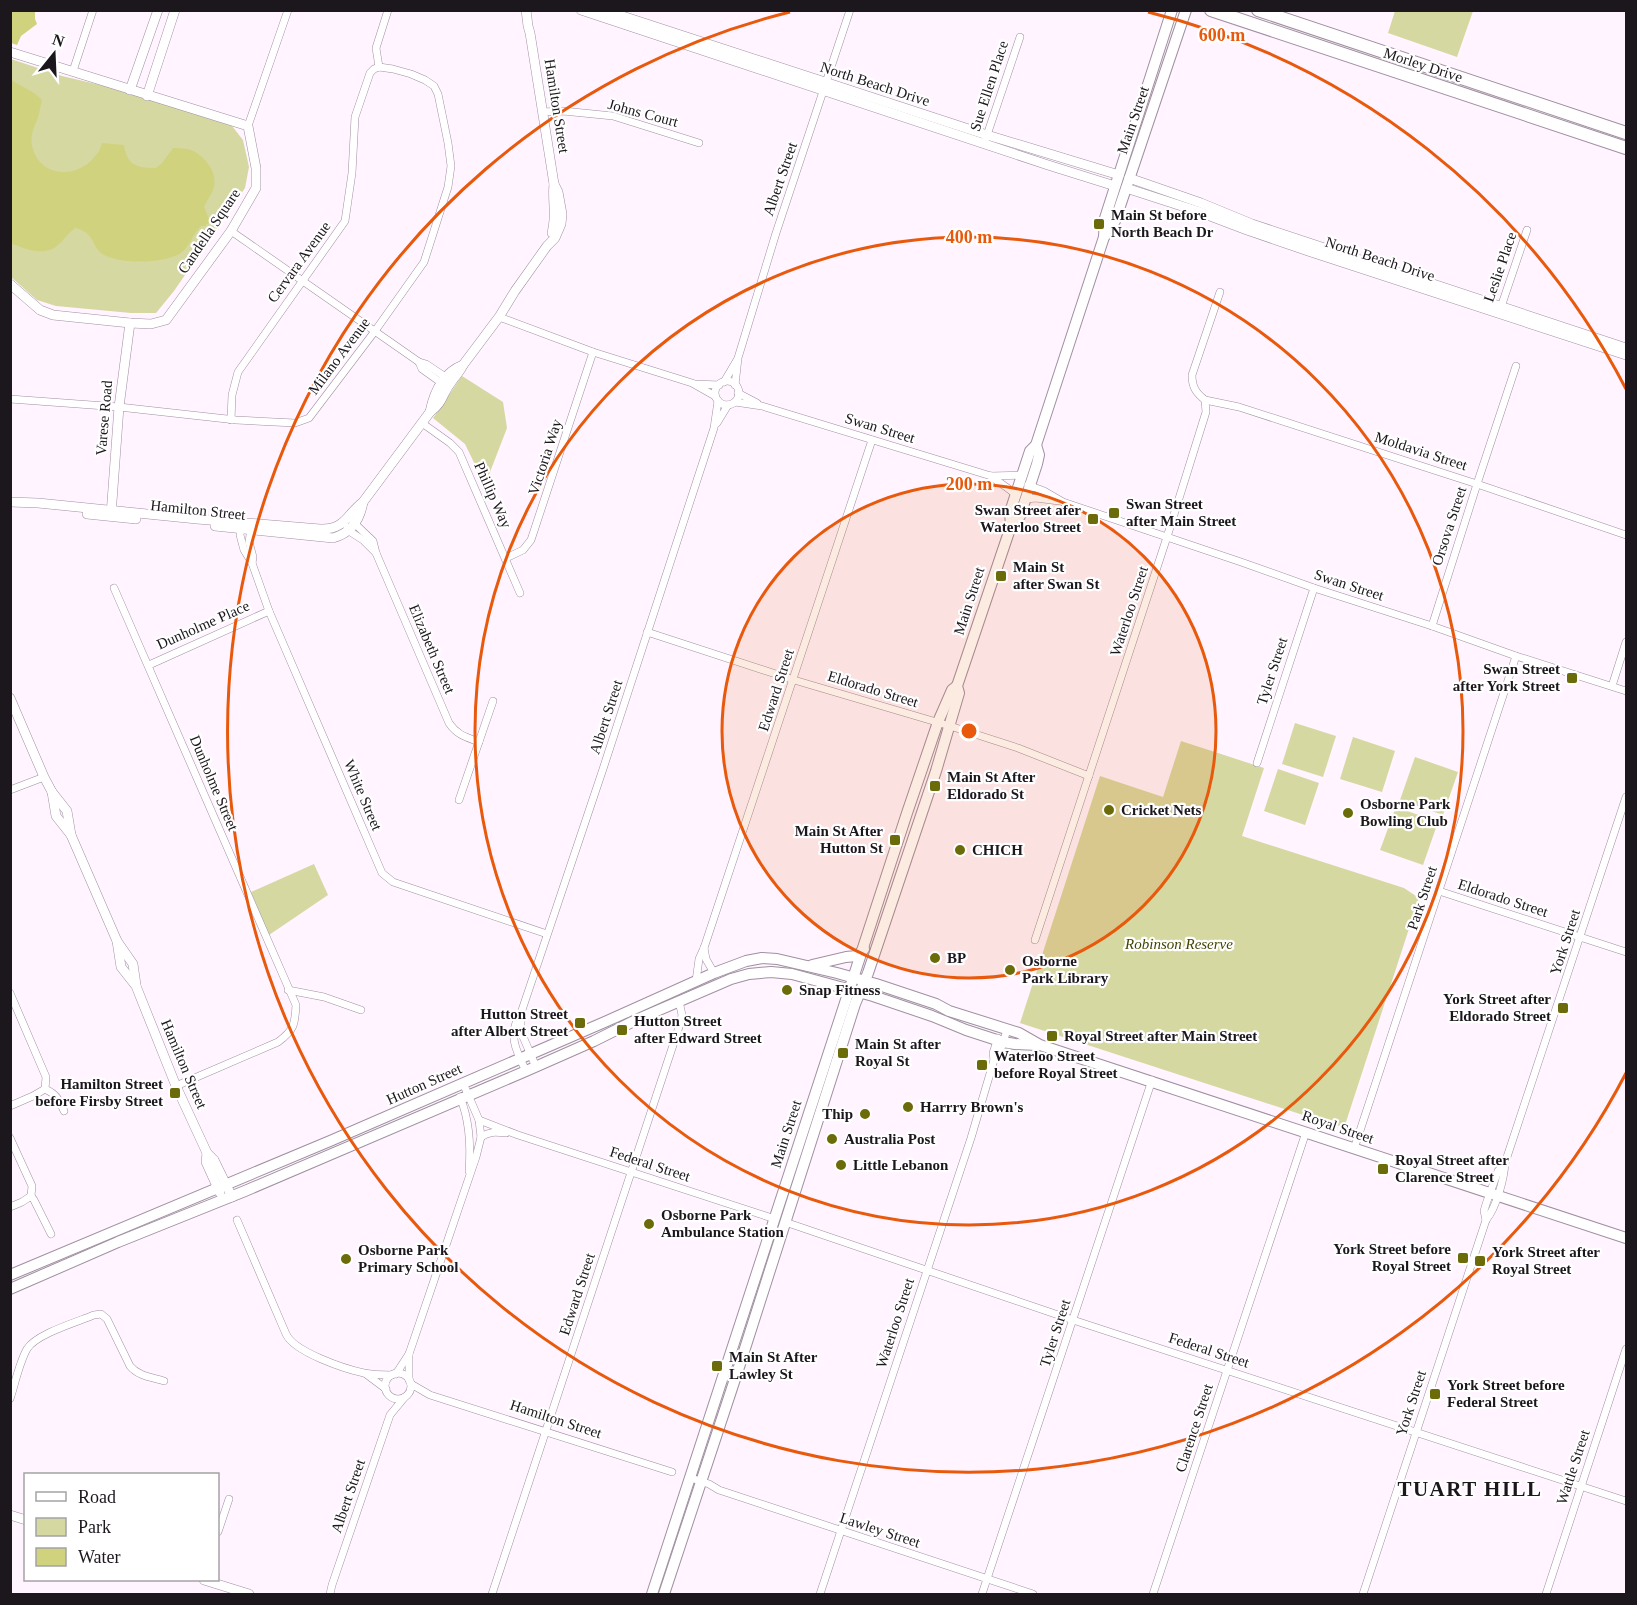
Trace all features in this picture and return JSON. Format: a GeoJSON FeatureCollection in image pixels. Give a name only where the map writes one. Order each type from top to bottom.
{"type":"FeatureCollection","features":[{"type":"Feature","properties":{"kind":"highway","name":"Morley Drive"},"geometry":{"type":"LineString","coordinates":[[1211,10],[1626,148]]}},
{"type":"Feature","properties":{"kind":"highway","name":"Morley Drive"},"geometry":{"type":"LineString","coordinates":[[1258,10],[1626,133]]}},
{"type":"Feature","properties":{"kind":"main road","name":"Main Street"},"geometry":{"type":"LineString","coordinates":[[859,980],[864,949],[938,722],[952,690],[957,686],[1011,526],[1010,512],[1021,497],[1024,481],[1040,455],[1036,445],[1104,237],[1115,221],[1122,182],[1172,10]]}},
{"type":"Feature","properties":{"kind":"main road","name":"Main Street"},"geometry":{"type":"LineString","coordinates":[[1122,182],[1186,10]]}},
{"type":"Feature","properties":{"kind":"main road","name":"Main Street"},"geometry":{"type":"LineString","coordinates":[[664,1594],[695,1482],[855,991],[921,818],[959,693],[957,686]]}},
{"type":"Feature","properties":{"kind":"main road"},"geometry":{"type":"LineString","coordinates":[[908,813],[921,818]]}},
{"type":"Feature","properties":{"kind":"main road"},"geometry":{"type":"LineString","coordinates":[[895,853],[907,857]]}},
{"type":"Feature","properties":{"kind":"main road"},"geometry":{"type":"LineString","coordinates":[[809,966],[857,956],[864,949]]}},
{"type":"Feature","properties":{"kind":"main road","name":"Hutton Street"},"geometry":{"type":"LineString","coordinates":[[10,1275],[746,961],[762,958],[789,960],[859,980]]}},
{"type":"Feature","properties":{"kind":"main road","name":"Hutton Street"},"geometry":{"type":"LineString","coordinates":[[10,1290],[118,1242],[228,1199],[531,1069],[731,979],[758,972],[792,974],[855,991]]}},
{"type":"Feature","properties":{"kind":"main road","name":"Royal Street"},"geometry":{"type":"LineString","coordinates":[[859,980],[1019,1033],[1040,1045],[1626,1238]]}},
{"type":"Feature","properties":{"kind":"main road","name":"Royal Street"},"geometry":{"type":"LineString","coordinates":[[855,991],[1000,1041],[1040,1045]]}},
{"type":"Feature","properties":{"kind":"main road","name":"Main Street"},"geometry":{"type":"LineString","coordinates":[[652,1594],[695,1482]]}},
{"type":"Feature","properties":{"kind":"street"},"geometry":{"type":"LineString","coordinates":[[73,71],[93,10]]}},
{"type":"Feature","properties":{"kind":"street"},"geometry":{"type":"LineString","coordinates":[[130,90],[158,10]]}},
{"type":"Feature","properties":{"kind":"street"},"geometry":{"type":"LineString","coordinates":[[147,96],[175,10]]}},
{"type":"Feature","properties":{"kind":"street"},"geometry":{"type":"LineString","coordinates":[[10,52],[248,126],[288,10]]}},
{"type":"Feature","properties":{"kind":"street"},"geometry":{"type":"LineString","coordinates":[[379,67],[376,48],[388,10]]}},
{"type":"Feature","properties":{"kind":"street","name":"Hamilton Street"},"geometry":{"type":"LineString","coordinates":[[10,508],[51,508],[111,513],[246,526],[326,538],[340,536],[349,523],[362,511],[363,502],[430,412],[438,406],[446,382],[459,374],[463,365],[499,317],[514,291],[546,246],[555,223],[554,184],[526,10]]}},
{"type":"Feature","properties":{"kind":"street","name":"Hamilton Street"},"geometry":{"type":"LineString","coordinates":[[530,33],[533,10]]}},
{"type":"Feature","properties":{"kind":"street","name":"North Beach Drive"},"geometry":{"type":"LineString","coordinates":[[581,10],[624,18],[826,88],[1122,182],[1201,202],[1252,224],[1626,355]]}},
{"type":"Feature","properties":{"kind":"street","name":"North Beach Drive"},"geometry":{"type":"LineString","coordinates":[[604,10],[613,15]]}},
{"type":"Feature","properties":{"kind":"street","name":"Albert Street"},"geometry":{"type":"LineString","coordinates":[[737,389],[738,358],[776,233],[850,10]]}},
{"type":"Feature","properties":{"kind":"street"},"geometry":{"type":"LineString","coordinates":[[151,30],[166,34]]}},
{"type":"Feature","properties":{"kind":"street","name":"Sue Ellen Place"},"geometry":{"type":"LineString","coordinates":[[986,139],[1020,37]]}},
{"type":"Feature","properties":{"kind":"street","name":"Cervara Avenue"},"geometry":{"type":"LineString","coordinates":[[231,420],[232,395],[238,372],[345,221],[352,173],[355,117],[370,73],[379,67]]}},
{"type":"Feature","properties":{"kind":"street","name":"Milano Avenue"},"geometry":{"type":"LineString","coordinates":[[10,399],[119,407],[231,420],[295,423],[309,418],[375,331],[427,256],[448,187],[451,166],[440,103],[434,86],[411,74],[379,67]]}},
{"type":"Feature","properties":{"kind":"street","name":"Johns Court"},"geometry":{"type":"LineString","coordinates":[[543,112],[563,111],[613,116],[699,143]]}},
{"type":"Feature","properties":{"kind":"street","name":"Candella Square"},"geometry":{"type":"LineString","coordinates":[[10,284],[40,310],[53,315],[151,324],[166,320],[231,231],[256,188],[256,168],[248,126]]}},
{"type":"Feature","properties":{"kind":"street","name":"Leslie Place"},"geometry":{"type":"LineString","coordinates":[[1500,310],[1527,230]]}},
{"type":"Feature","properties":{"kind":"street"},"geometry":{"type":"LineString","coordinates":[[231,231],[419,362],[422,369],[446,382]]}},
{"type":"Feature","properties":{"kind":"street"},"geometry":{"type":"LineString","coordinates":[[1205,400],[1196,392],[1192,383],[1192,375],[1220,292]]}},
{"type":"Feature","properties":{"kind":"street","name":"North Beach Drive"},"geometry":{"type":"LineString","coordinates":[[1500,310],[1626,348]]}},
{"type":"Feature","properties":{"kind":"street"},"geometry":{"type":"LineString","coordinates":[[499,317],[593,352],[692,383],[717,398],[724,405],[732,403],[737,389],[729,382],[692,383]]}},
{"type":"Feature","properties":{"kind":"street","name":"Varese Road"},"geometry":{"type":"LineString","coordinates":[[111,513],[119,407],[130,323]]}},
{"type":"Feature","properties":{"kind":"street","name":"Victoria Way"},"geometry":{"type":"LineString","coordinates":[[506,558],[526,548],[531,540],[593,352]]}},
{"type":"Feature","properties":{"kind":"street","name":"Albert Street"},"geometry":{"type":"LineString","coordinates":[[722,383],[738,358]]}},
{"type":"Feature","properties":{"kind":"street","name":"Orsova Street"},"geometry":{"type":"LineString","coordinates":[[1432,626],[1516,366]]}},
{"type":"Feature","properties":{"kind":"street"},"geometry":{"type":"LineString","coordinates":[[717,398],[716,390],[722,383]]}},
{"type":"Feature","properties":{"kind":"street","name":"Swan Street"},"geometry":{"type":"LineString","coordinates":[[737,389],[762,406]]}},
{"type":"Feature","properties":{"kind":"street","name":"Albert Street"},"geometry":{"type":"LineString","coordinates":[[531,1069],[525,1056],[516,1048],[514,1026],[521,1013],[603,769],[714,428],[717,398]]}},
{"type":"Feature","properties":{"kind":"street","name":"Moldavia Street"},"geometry":{"type":"LineString","coordinates":[[1205,400],[1239,406],[1626,535]]}},
{"type":"Feature","properties":{"kind":"street","name":"Waterloo Street"},"geometry":{"type":"LineString","coordinates":[[1035,940],[1167,537],[1206,412],[1205,400]]}},
{"type":"Feature","properties":{"kind":"street","name":"Albert Street"},"geometry":{"type":"LineString","coordinates":[[714,428],[732,403]]}},
{"type":"Feature","properties":{"kind":"street","name":"Swan Street"},"geometry":{"type":"LineString","coordinates":[[732,403],[762,406],[991,476],[1024,481],[1064,502],[1516,656],[1626,691]]}},
{"type":"Feature","properties":{"kind":"street","name":"Phillip Way"},"geometry":{"type":"LineString","coordinates":[[422,423],[459,452],[520,593]]}},
{"type":"Feature","properties":{"kind":"street","name":"Edward Street"},"geometry":{"type":"LineString","coordinates":[[696,981],[699,958],[794,680],[872,440]]}},
{"type":"Feature","properties":{"kind":"street","name":"Swan Street"},"geometry":{"type":"LineString","coordinates":[[991,476],[1021,497],[1064,502]]}},
{"type":"Feature","properties":{"kind":"street","name":"Hamilton Street"},"geometry":{"type":"LineString","coordinates":[[10,502],[51,508]]}},
{"type":"Feature","properties":{"kind":"street","name":"Elizabeth Street"},"geometry":{"type":"LineString","coordinates":[[349,523],[373,541],[376,553],[449,723],[460,735],[479,742]]}},
{"type":"Feature","properties":{"kind":"street","name":"White Street"},"geometry":{"type":"LineString","coordinates":[[246,526],[253,556],[252,563],[269,611],[382,873],[393,882],[547,934]]}},
{"type":"Feature","properties":{"kind":"street","name":"Dunholme Street"},"geometry":{"type":"LineString","coordinates":[[114,588],[296,1005],[295,1023],[290,1034],[278,1042],[176,1086]]}},
{"type":"Feature","properties":{"kind":"street","name":"Tyler Street"},"geometry":{"type":"LineString","coordinates":[[1257,763],[1314,588]]}},
{"type":"Feature","properties":{"kind":"street","name":"Dunholme Place"},"geometry":{"type":"LineString","coordinates":[[149,665],[269,611]]}},
{"type":"Feature","properties":{"kind":"street","name":"Eldorado Street"},"geometry":{"type":"LineString","coordinates":[[647,632],[794,680],[1018,748],[1089,776]]}},
{"type":"Feature","properties":{"kind":"street"},"geometry":{"type":"LineString","coordinates":[[1612,686],[1626,642]]}},
{"type":"Feature","properties":{"kind":"street","name":"Park Street"},"geometry":{"type":"LineString","coordinates":[[1354,1149],[1516,656]]}},
{"type":"Feature","properties":{"kind":"street","name":"Hamilton Street"},"geometry":{"type":"LineString","coordinates":[[10,698],[52,792],[56,816],[71,835],[117,941],[121,967],[136,986],[176,1086],[207,1153],[206,1162],[228,1199]]}},
{"type":"Feature","properties":{"kind":"street"},"geometry":{"type":"LineString","coordinates":[[459,800],[493,701]]}},
{"type":"Feature","properties":{"kind":"street"},"geometry":{"type":"LineString","coordinates":[[10,790],[44,777]]}},
{"type":"Feature","properties":{"kind":"street","name":"York Street"},"geometry":{"type":"LineString","coordinates":[[1363,1594],[1486,1220],[1484,1211],[1494,1195],[1498,1171],[1505,1163],[1626,797]]}},
{"type":"Feature","properties":{"kind":"street","name":"Eldorado Street"},"geometry":{"type":"LineString","coordinates":[[1439,891],[1626,952]]}},
{"type":"Feature","properties":{"kind":"street"},"geometry":{"type":"LineString","coordinates":[[704,948],[706,958],[714,973]]}},
{"type":"Feature","properties":{"kind":"street"},"geometry":{"type":"LineString","coordinates":[[288,990],[324,997],[361,1010]]}},
{"type":"Feature","properties":{"kind":"street"},"geometry":{"type":"LineString","coordinates":[[11,995],[46,1077],[45,1089]]}},
{"type":"Feature","properties":{"kind":"street","name":"Edward Street"},"geometry":{"type":"LineString","coordinates":[[492,1594],[680,1024],[682,1015],[679,1001]]}},
{"type":"Feature","properties":{"kind":"street","name":"Albert Street"},"geometry":{"type":"LineString","coordinates":[[521,1013],[525,1056],[531,1069]]}},
{"type":"Feature","properties":{"kind":"street","name":"Waterloo Street"},"geometry":{"type":"LineString","coordinates":[[820,1594],[994,1060],[999,1055],[1004,1029]]}},
{"type":"Feature","properties":{"kind":"street","name":"Tyler Street"},"geometry":{"type":"LineString","coordinates":[[982,1594],[1152,1080]]}},
{"type":"Feature","properties":{"kind":"street"},"geometry":{"type":"LineString","coordinates":[[387,1391],[386,1382],[409,1354],[481,1137],[479,1120],[459,1085]]}},
{"type":"Feature","properties":{"kind":"street"},"geometry":{"type":"LineString","coordinates":[[10,1107],[45,1089]]}},
{"type":"Feature","properties":{"kind":"street"},"geometry":{"type":"LineString","coordinates":[[45,1089],[59,1098],[64,1111]]}},
{"type":"Feature","properties":{"kind":"street"},"geometry":{"type":"LineString","coordinates":[[465,1097],[471,1148],[468,1179]]}},
{"type":"Feature","properties":{"kind":"street","name":"Federal Street"},"geometry":{"type":"LineString","coordinates":[[479,1120],[1073,1320],[1626,1501]]}},
{"type":"Feature","properties":{"kind":"street","name":"Federal Street"},"geometry":{"type":"LineString","coordinates":[[481,1137],[496,1132],[518,1135]]}},
{"type":"Feature","properties":{"kind":"street","name":"Clarence Street"},"geometry":{"type":"LineString","coordinates":[[1153,1594],[1306,1132]]}},
{"type":"Feature","properties":{"kind":"street"},"geometry":{"type":"LineString","coordinates":[[10,1138],[32,1186],[31,1196],[51,1234]]}},
{"type":"Feature","properties":{"kind":"street"},"geometry":{"type":"LineString","coordinates":[[10,1207],[31,1196]]}},
{"type":"Feature","properties":{"kind":"street"},"geometry":{"type":"LineString","coordinates":[[237,1220],[288,1339],[292,1343],[326,1361],[364,1373],[404,1375],[410,1382]]}},
{"type":"Feature","properties":{"kind":"street"},"geometry":{"type":"LineString","coordinates":[[10,1399],[23,1357],[31,1343],[101,1314],[107,1319],[134,1370],[140,1375],[164,1381]]}},
{"type":"Feature","properties":{"kind":"street","name":"Wattle Street"},"geometry":{"type":"LineString","coordinates":[[1546,1594],[1626,1349]]}},
{"type":"Feature","properties":{"kind":"street"},"geometry":{"type":"LineString","coordinates":[[364,1373],[394,1398],[406,1396],[410,1392],[409,1354]]}},
{"type":"Feature","properties":{"kind":"street","name":"Hamilton Street"},"geometry":{"type":"LineString","coordinates":[[410,1382],[430,1395],[672,1472]]}},
{"type":"Feature","properties":{"kind":"street","name":"Albert Street"},"geometry":{"type":"LineString","coordinates":[[387,1391],[390,1415]]}},
{"type":"Feature","properties":{"kind":"street","name":"Hamilton Street"},"geometry":{"type":"LineString","coordinates":[[406,1396],[430,1395]]}},
{"type":"Feature","properties":{"kind":"street","name":"Albert Street"},"geometry":{"type":"LineString","coordinates":[[328,1594],[390,1415],[406,1396]]}},
{"type":"Feature","properties":{"kind":"street","name":"Lawley Street"},"geometry":{"type":"LineString","coordinates":[[695,1482],[708,1489],[719,1490],[1033,1594]]}},
{"type":"Feature","properties":{"kind":"street"},"geometry":{"type":"LineString","coordinates":[[219,1529],[229,1499]]}},
{"type":"Feature","properties":{"kind":"street"},"geometry":{"type":"LineString","coordinates":[[207,1581],[249,1594]]}},
{"type":"Feature","properties":{"kind":"green space"},"geometry":{"type":"Polygon","coordinates":[[[1395,10],[1473,11],[1457,57],[1388,33],[1395,10]]]}},
{"type":"Feature","properties":{"kind":"green space"},"geometry":{"type":"Polygon","coordinates":[[[11,59],[62,76],[117,89],[232,126],[243,140],[249,167],[245,188],[174,291],[156,313],[56,306],[37,300],[11,277],[11,59]]]}},
{"type":"Feature","properties":{"kind":"green space"},"geometry":{"type":"Polygon","coordinates":[[[462,376],[503,402],[507,428],[485,485],[465,444],[433,418],[462,376]]]}},
{"type":"Feature","properties":{"kind":"green space"},"geometry":{"type":"Polygon","coordinates":[[[1295,723],[1336,736],[1323,777],[1282,764],[1295,723]]]}},
{"type":"Feature","properties":{"kind":"green space"},"geometry":{"type":"Polygon","coordinates":[[[1353,737],[1395,751],[1382,792],[1340,779],[1353,737]]]}},
{"type":"Feature","properties":{"kind":"green space","name":"Robinson Reserve"},"geometry":{"type":"Polygon","coordinates":[[[1181,741],[1264,768],[1242,836],[1404,888],[1419,898],[1345,1125],[1337,1126],[1020,1023],[1100,776],[1163,797],[1181,741]]]}},
{"type":"Feature","properties":{"kind":"green space"},"geometry":{"type":"Polygon","coordinates":[[[1415,757],[1458,772],[1443,815],[1400,800],[1415,757]]]}},
{"type":"Feature","properties":{"kind":"green space"},"geometry":{"type":"Polygon","coordinates":[[[1278,769],[1319,783],[1305,825],[1264,811],[1278,769]]]}},
{"type":"Feature","properties":{"kind":"green space"},"geometry":{"type":"Polygon","coordinates":[[[1396,807],[1438,822],[1423,865],[1380,850],[1396,807]]]}},
{"type":"Feature","properties":{"kind":"green space"},"geometry":{"type":"Polygon","coordinates":[[[314,864],[328,895],[269,935],[251,892],[314,864]]]}},
{"type":"Feature","properties":{"kind":"water"},"geometry":{"type":"Polygon","coordinates":[[[11,10],[35,11],[37,24],[21,36],[17,45],[11,43],[11,10]]]}},
{"type":"Feature","properties":{"kind":"water"},"geometry":{"type":"Polygon","coordinates":[[[10,79],[42,100],[33,132],[32,145],[42,164],[60,172],[79,169],[97,154],[102,143],[124,145],[130,161],[143,167],[156,168],[173,148],[194,151],[209,165],[214,177],[213,190],[204,207],[210,221],[198,229],[182,252],[154,261],[118,260],[108,257],[101,253],[86,233],[75,228],[58,245],[47,251],[28,249],[11,243],[10,79]]]}},
{"type":"Feature","properties":{"kind":"place","name":"Main St before North Beach Dr"},"geometry":{"type":"Point","coordinates":[1099,224]}},
{"type":"Feature","properties":{"kind":"place","name":"Swan Street after Main Street"},"geometry":{"type":"Point","coordinates":[1114,513]}},
{"type":"Feature","properties":{"kind":"place","name":"Swan Street afer Waterloo Street"},"geometry":{"type":"Point","coordinates":[1093,519]}},
{"type":"Feature","properties":{"kind":"place","name":"Main St after Swan St"},"geometry":{"type":"Point","coordinates":[1001,576]}},
{"type":"Feature","properties":{"kind":"place","name":"Swan Street after York Street"},"geometry":{"type":"Point","coordinates":[1572,678]}},
{"type":"Feature","properties":{"kind":"place","name":"Main St After Eldorado St"},"geometry":{"type":"Point","coordinates":[935,786]}},
{"type":"Feature","properties":{"kind":"place","name":"Cricket Nets"},"geometry":{"type":"Point","coordinates":[1109,810]}},
{"type":"Feature","properties":{"kind":"place","name":"Osborne Park Bowling Club"},"geometry":{"type":"Point","coordinates":[1348,813]}},
{"type":"Feature","properties":{"kind":"place","name":"Main St After Hutton St"},"geometry":{"type":"Point","coordinates":[895,840]}},
{"type":"Feature","properties":{"kind":"place","name":"CHICH"},"geometry":{"type":"Point","coordinates":[960,850]}},
{"type":"Feature","properties":{"kind":"place","name":"BP"},"geometry":{"type":"Point","coordinates":[935,958]}},
{"type":"Feature","properties":{"kind":"place","name":"Osborne Park Library"},"geometry":{"type":"Point","coordinates":[1010,970]}},
{"type":"Feature","properties":{"kind":"place","name":"Snap Fitness"},"geometry":{"type":"Point","coordinates":[787,990]}},
{"type":"Feature","properties":{"kind":"place","name":"York Street after Eldorado Street"},"geometry":{"type":"Point","coordinates":[1563,1008]}},
{"type":"Feature","properties":{"kind":"place","name":"Hutton Street after Albert Street"},"geometry":{"type":"Point","coordinates":[580,1023]}},
{"type":"Feature","properties":{"kind":"place","name":"Hutton Street after Edward Street"},"geometry":{"type":"Point","coordinates":[622,1030]}},
{"type":"Feature","properties":{"kind":"place","name":"Royal Street after Main Street"},"geometry":{"type":"Point","coordinates":[1052,1036]}},
{"type":"Feature","properties":{"kind":"place","name":"Main St after Royal St"},"geometry":{"type":"Point","coordinates":[843,1053]}},
{"type":"Feature","properties":{"kind":"place","name":"Waterloo Street before Royal Street"},"geometry":{"type":"Point","coordinates":[982,1065]}},
{"type":"Feature","properties":{"kind":"place","name":"Hamilton Street before Firsby Street"},"geometry":{"type":"Point","coordinates":[175,1093]}},
{"type":"Feature","properties":{"kind":"place","name":"Harrry Brown's"},"geometry":{"type":"Point","coordinates":[908,1107]}},
{"type":"Feature","properties":{"kind":"place","name":"Thip"},"geometry":{"type":"Point","coordinates":[865,1114]}},
{"type":"Feature","properties":{"kind":"place","name":"Australia Post"},"geometry":{"type":"Point","coordinates":[832,1139]}},
{"type":"Feature","properties":{"kind":"place","name":"Little Lebanon"},"geometry":{"type":"Point","coordinates":[841,1165]}},
{"type":"Feature","properties":{"kind":"place","name":"Royal Street after Clarence Street"},"geometry":{"type":"Point","coordinates":[1383,1169]}},
{"type":"Feature","properties":{"kind":"place","name":"Osborne Park Ambulance Station"},"geometry":{"type":"Point","coordinates":[649,1224]}},
{"type":"Feature","properties":{"kind":"place","name":"York Street before Royal Street"},"geometry":{"type":"Point","coordinates":[1463,1258]}},
{"type":"Feature","properties":{"kind":"place","name":"Osborne Park Primary School"},"geometry":{"type":"Point","coordinates":[346,1259]}},
{"type":"Feature","properties":{"kind":"place","name":"York Street after Royal Street"},"geometry":{"type":"Point","coordinates":[1480,1261]}},
{"type":"Feature","properties":{"kind":"place","name":"Main St After Lawley St"},"geometry":{"type":"Point","coordinates":[717,1366]}},
{"type":"Feature","properties":{"kind":"place","name":"York Street before Federal Street"},"geometry":{"type":"Point","coordinates":[1435,1394]}},
{"type":"Feature","properties":{"kind":"district","name":"TUART HILL"},"geometry":{"type":"Point","coordinates":[1470,1489]}}]}
